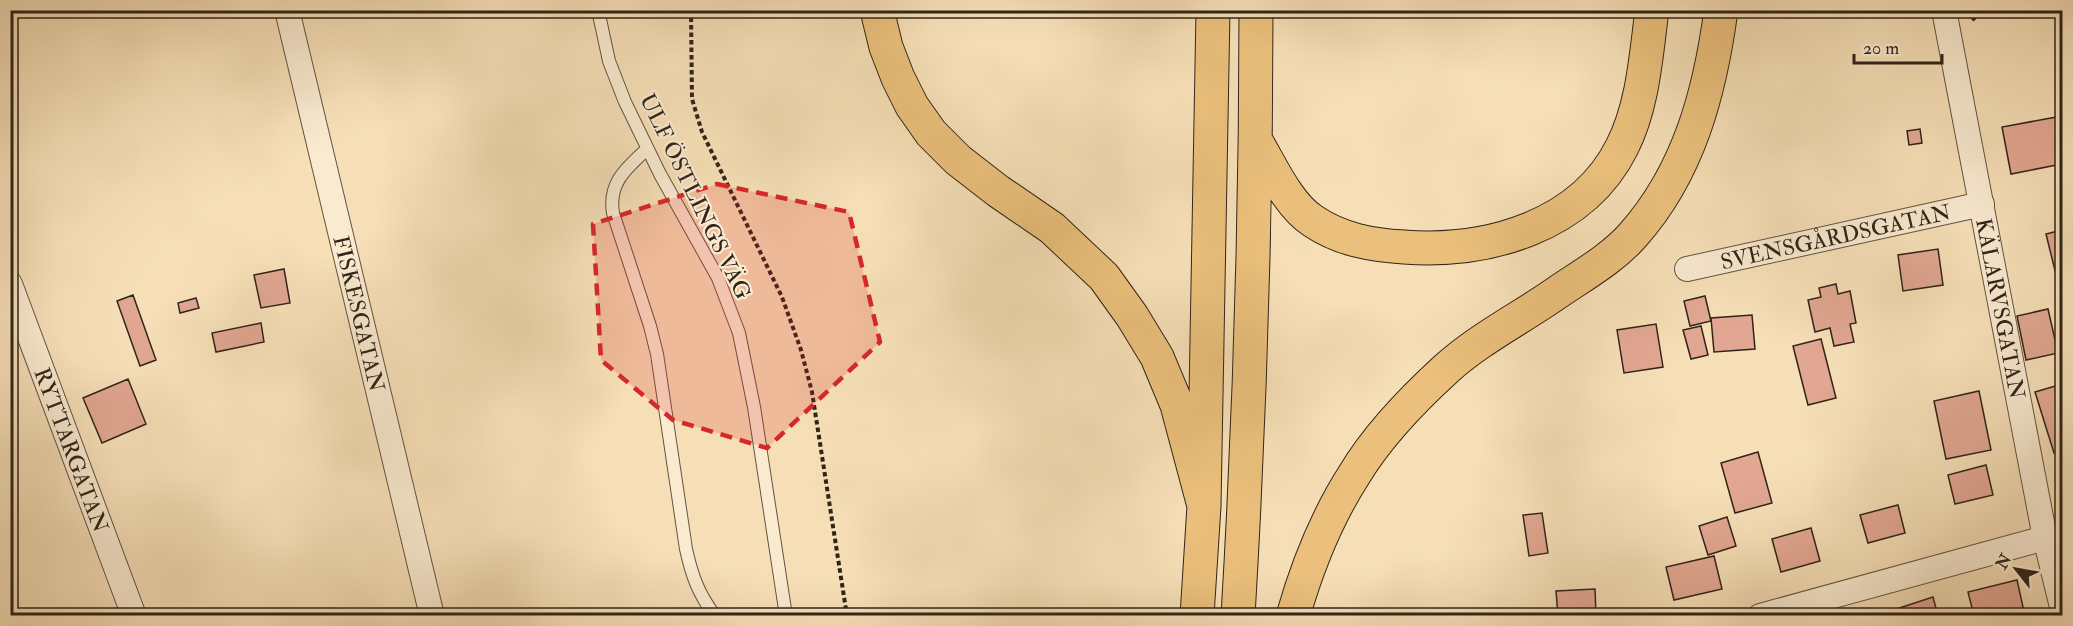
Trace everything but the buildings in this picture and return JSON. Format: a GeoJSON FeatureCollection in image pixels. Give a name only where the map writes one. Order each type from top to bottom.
{"type":"FeatureCollection","features":[{"type":"Feature","properties":{"kind":"highway"},"geometry":{"type":"LineString","coordinates":[[877,10],[886,47],[898,78],[912,106],[931,134],[958,160],[998,192],[1052,228],[1104,277],[1132,316],[1157,357],[1177,405],[1204,506]]}},
{"type":"Feature","properties":{"kind":"highway"},"geometry":{"type":"LineString","coordinates":[[1197,615],[1204,506],[1213,10]]}},
{"type":"Feature","properties":{"kind":"highway"},"geometry":{"type":"LineString","coordinates":[[1238,615],[1245,493],[1256,141],[1256,10]]}},
{"type":"Feature","properties":{"kind":"highway"},"geometry":{"type":"LineString","coordinates":[[1256,141],[1299,208],[1312,221],[1339,235],[1372,245],[1448,249],[1506,239],[1534,227],[1585,196],[1605,173],[1622,147],[1635,111],[1645,67],[1652,10]]}},
{"type":"Feature","properties":{"kind":"highway"},"geometry":{"type":"LineString","coordinates":[[1293,615],[1302,586],[1327,526],[1354,475],[1384,433],[1448,367],[1600,264],[1633,236],[1665,192],[1685,155],[1702,103],[1721,10]]}},
{"type":"Feature","properties":{"kind":"street","name":"FISKESGATAN"},"geometry":{"type":"LineString","coordinates":[[286,10],[432,615]]}},
{"type":"Feature","properties":{"kind":"street","name":"KÄLARVSGATAN"},"geometry":{"type":"LineString","coordinates":[[1944,10],[2045,538],[2062,607]]}},
{"type":"Feature","properties":{"kind":"street","name":"SVENSGÅRDSGATAN"},"geometry":{"type":"LineString","coordinates":[[1687,268],[1982,204]]}},
{"type":"Feature","properties":{"kind":"street","name":"RYTTARGATAN"},"geometry":{"type":"LineString","coordinates":[[10,284],[134,615]]}},
{"type":"Feature","properties":{"kind":"street"},"geometry":{"type":"LineString","coordinates":[[1760,615],[2045,538]]}},
{"type":"Feature","properties":{"kind":"lane","name":"ULF ÖSTLINGS VÄG"},"geometry":{"type":"LineString","coordinates":[[598,10],[609,61],[625,102],[647,149],[718,278],[739,333],[754,407],[786,615]]}},
{"type":"Feature","properties":{"kind":"lane"},"geometry":{"type":"LineString","coordinates":[[647,149],[624,171],[614,187],[610,200],[657,354],[686,549],[693,581],[715,615]]}},
{"type":"Feature","properties":{"kind":"path"},"geometry":{"type":"LineString","coordinates":[[691,10],[692,99],[702,132],[782,297],[801,350],[812,392],[847,615]]}},
{"type":"Feature","properties":{"kind":"highlighted area"},"geometry":{"type":"Polygon","coordinates":[[[717,184],[849,212],[880,342],[767,448],[673,420],[601,360],[593,224],[717,184]]]}}]}
